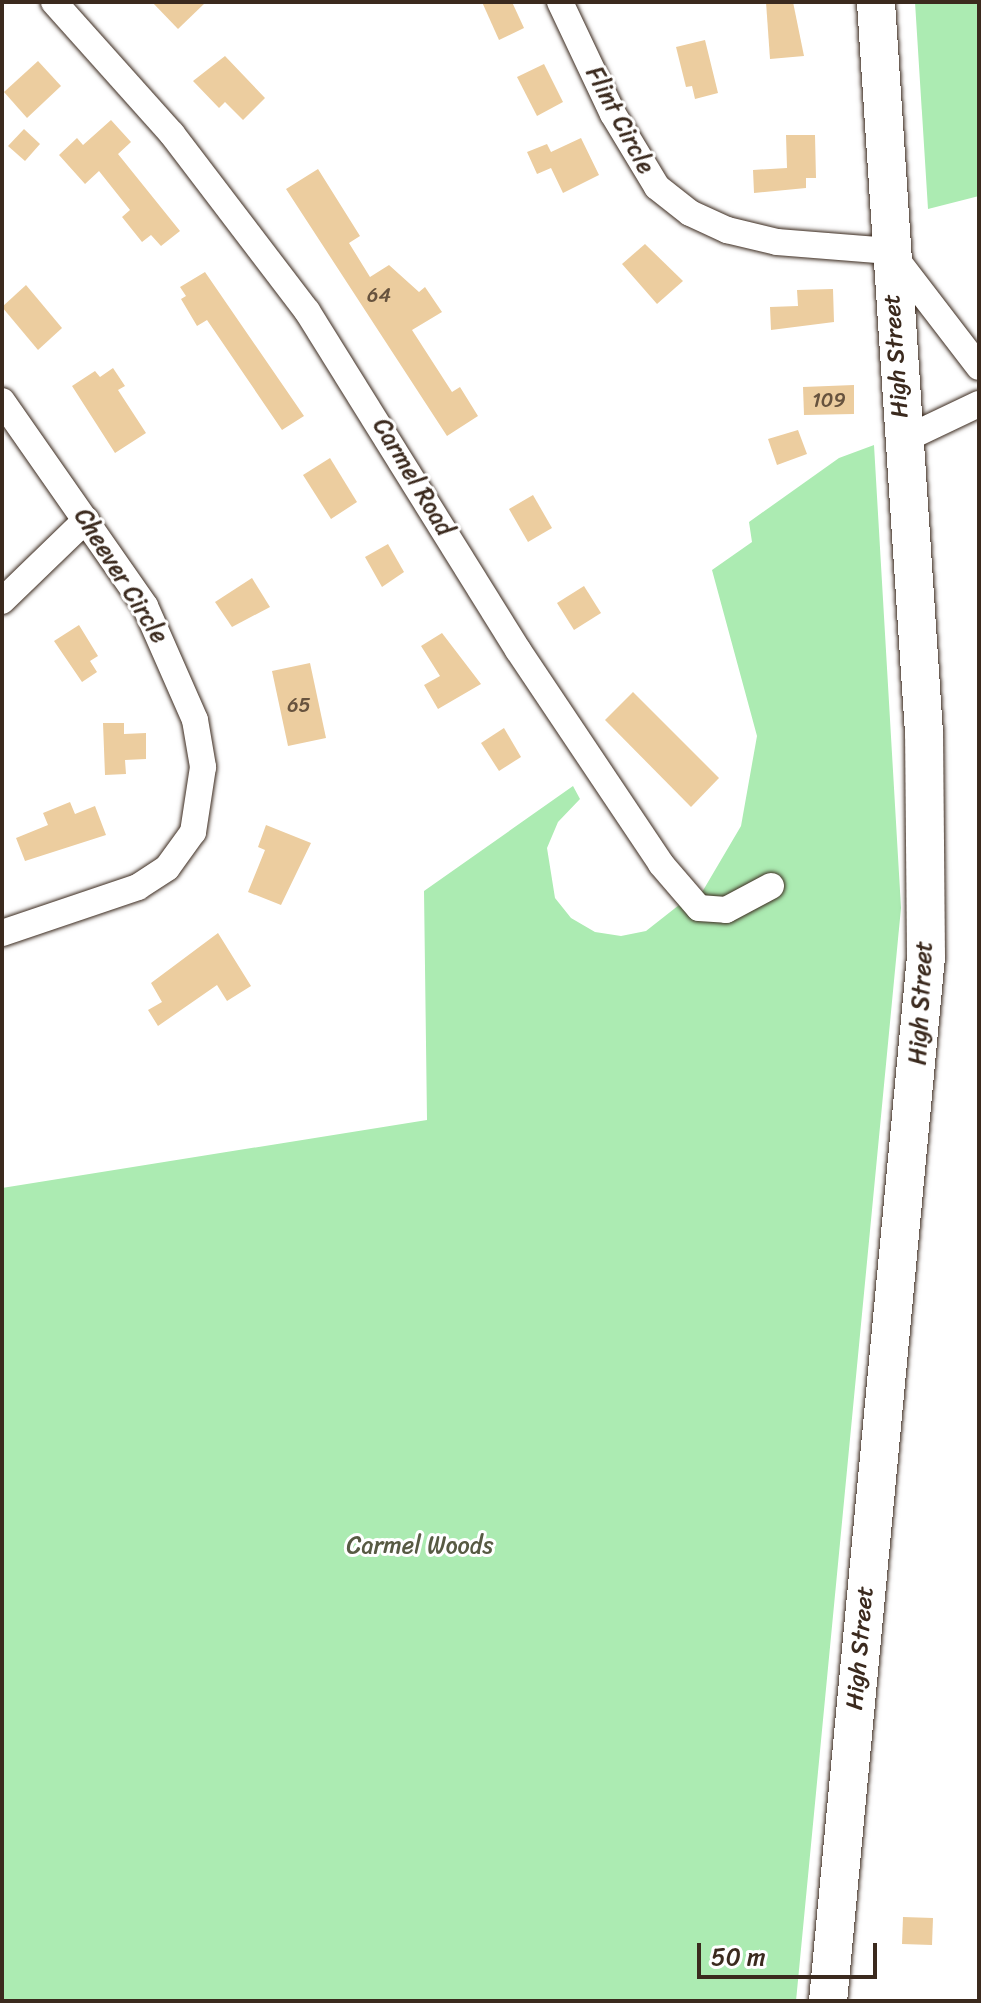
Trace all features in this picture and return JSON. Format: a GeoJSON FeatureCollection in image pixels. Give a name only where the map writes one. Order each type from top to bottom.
{"type":"FeatureCollection","features":[{"type":"Feature","properties":{"kind":"main road","name":"High Street"},"geometry":{"type":"LineString","coordinates":[[828,2001],[926,957],[924,733],[901,441],[876,2]]}},
{"type":"Feature","properties":{"kind":"street","name":"Carmel Road"},"geometry":{"type":"LineString","coordinates":[[54,2],[172,134],[307,311],[518,650],[661,864],[699,908],[726,910],[771,886]]}},
{"type":"Feature","properties":{"kind":"street","name":"Flint Circle"},"geometry":{"type":"LineString","coordinates":[[560,2],[636,158],[657,187],[690,213],[777,242],[890,251]]}},
{"type":"Feature","properties":{"kind":"street"},"geometry":{"type":"LineString","coordinates":[[890,251],[979,367]]}},
{"type":"Feature","properties":{"kind":"street","name":"Cheever Circle"},"geometry":{"type":"LineString","coordinates":[[2,401],[145,606],[175,665],[195,720],[202,802],[193,832],[167,868],[138,887],[2,933]]}},
{"type":"Feature","properties":{"kind":"street"},"geometry":{"type":"LineString","coordinates":[[901,441],[979,404]]}},
{"type":"Feature","properties":{"kind":"street"},"geometry":{"type":"LineString","coordinates":[[2,601],[86,520]]}},
{"type":"Feature","properties":{"kind":"green space"},"geometry":{"type":"Polygon","coordinates":[[[915,2],[979,2],[979,196],[928,209],[915,2]]]}},
{"type":"Feature","properties":{"kind":"green space","name":"Carmel Woods"},"geometry":{"type":"Polygon","coordinates":[[[874,445],[901,908],[796,2001],[2,2001],[2,1188],[427,1120],[424,891],[573,786],[580,799],[558,822],[547,848],[555,898],[571,918],[595,932],[621,936],[646,931],[693,894],[698,899],[741,826],[757,736],[712,570],[752,542],[749,522],[839,458],[874,445]]]}},
{"type":"Feature","properties":{"kind":"building"},"geometry":{"type":"Polygon","coordinates":[[[152,2],[206,2],[178,29],[152,2]]]}},
{"type":"Feature","properties":{"kind":"building"},"geometry":{"type":"Polygon","coordinates":[[[482,2],[512,2],[524,28],[499,40],[482,2]]]}},
{"type":"Feature","properties":{"kind":"building"},"geometry":{"type":"Polygon","coordinates":[[[766,2],[793,2],[804,56],[770,59],[766,2]]]}},
{"type":"Feature","properties":{"kind":"building"},"geometry":{"type":"Polygon","coordinates":[[[705,40],[718,93],[695,99],[692,86],[686,87],[676,47],[705,40]]]}},
{"type":"Feature","properties":{"kind":"building"},"geometry":{"type":"Polygon","coordinates":[[[225,56],[265,98],[243,120],[225,102],[219,108],[193,81],[225,56]]]}},
{"type":"Feature","properties":{"kind":"building"},"geometry":{"type":"Polygon","coordinates":[[[38,61],[61,86],[27,118],[4,92],[38,61]]]}},
{"type":"Feature","properties":{"kind":"building"},"geometry":{"type":"Polygon","coordinates":[[[544,64],[563,102],[537,116],[517,77],[544,64]]]}},
{"type":"Feature","properties":{"kind":"building"},"geometry":{"type":"Polygon","coordinates":[[[111,120],[131,142],[118,154],[180,231],[161,246],[151,235],[142,242],[122,217],[130,210],[99,171],[85,184],[59,155],[77,138],[83,145],[111,120]]]}},
{"type":"Feature","properties":{"kind":"building"},"geometry":{"type":"Polygon","coordinates":[[[24,129],[40,144],[25,161],[8,146],[24,129]]]}},
{"type":"Feature","properties":{"kind":"building"},"geometry":{"type":"Polygon","coordinates":[[[786,135],[815,135],[816,178],[806,178],[806,188],[754,193],[753,170],[787,168],[786,135]]]}},
{"type":"Feature","properties":{"kind":"building"},"geometry":{"type":"Polygon","coordinates":[[[581,138],[599,175],[563,193],[551,168],[537,174],[527,152],[547,144],[551,152],[581,138]]]}},
{"type":"Feature","properties":{"kind":"building"},"geometry":{"type":"Polygon","coordinates":[[[318,169],[360,236],[349,243],[370,277],[389,265],[419,292],[425,287],[442,312],[412,330],[452,392],[460,387],[478,416],[447,436],[286,189],[318,169]]]}},
{"type":"Feature","properties":{"kind":"building"},"geometry":{"type":"Polygon","coordinates":[[[645,244],[683,281],[657,304],[622,264],[645,244]]]}},
{"type":"Feature","properties":{"kind":"building"},"geometry":{"type":"Polygon","coordinates":[[[205,272],[304,416],[282,430],[207,320],[197,326],[181,299],[186,296],[180,287],[205,272]]]}},
{"type":"Feature","properties":{"kind":"building"},"geometry":{"type":"Polygon","coordinates":[[[26,285],[62,328],[38,350],[2,307],[26,285]]]}},
{"type":"Feature","properties":{"kind":"building"},"geometry":{"type":"Polygon","coordinates":[[[833,289],[834,322],[771,330],[770,307],[798,306],[797,290],[833,289]]]}},
{"type":"Feature","properties":{"kind":"building"},"geometry":{"type":"Polygon","coordinates":[[[113,368],[125,386],[118,390],[146,433],[115,453],[72,386],[95,371],[100,377],[113,368]]]}},
{"type":"Feature","properties":{"kind":"building"},"geometry":{"type":"Polygon","coordinates":[[[854,385],[854,414],[804,415],[803,387],[854,385]]]}},
{"type":"Feature","properties":{"kind":"building"},"geometry":{"type":"Polygon","coordinates":[[[798,430],[807,454],[777,465],[768,439],[798,430]]]}},
{"type":"Feature","properties":{"kind":"building"},"geometry":{"type":"Polygon","coordinates":[[[330,458],[357,502],[331,519],[303,475],[330,458]]]}},
{"type":"Feature","properties":{"kind":"building"},"geometry":{"type":"Polygon","coordinates":[[[533,495],[552,528],[528,542],[509,509],[533,495]]]}},
{"type":"Feature","properties":{"kind":"building"},"geometry":{"type":"Polygon","coordinates":[[[388,544],[404,572],[382,587],[365,557],[388,544]]]}},
{"type":"Feature","properties":{"kind":"building"},"geometry":{"type":"Polygon","coordinates":[[[252,578],[270,607],[232,627],[215,602],[252,578]]]}},
{"type":"Feature","properties":{"kind":"building"},"geometry":{"type":"Polygon","coordinates":[[[584,586],[601,613],[574,630],[557,603],[584,586]]]}},
{"type":"Feature","properties":{"kind":"building"},"geometry":{"type":"Polygon","coordinates":[[[79,625],[98,656],[90,661],[97,672],[82,682],[54,641],[79,625]]]}},
{"type":"Feature","properties":{"kind":"building"},"geometry":{"type":"Polygon","coordinates":[[[442,633],[481,684],[438,709],[424,685],[440,676],[421,646],[442,633]]]}},
{"type":"Feature","properties":{"kind":"building"},"geometry":{"type":"Polygon","coordinates":[[[310,663],[326,738],[288,746],[272,671],[310,663]]]}},
{"type":"Feature","properties":{"kind":"building"},"geometry":{"type":"Polygon","coordinates":[[[633,692],[719,778],[691,807],[605,720],[633,692]]]}},
{"type":"Feature","properties":{"kind":"building"},"geometry":{"type":"Polygon","coordinates":[[[103,723],[124,723],[124,734],[146,733],[146,759],[125,760],[126,774],[105,775],[103,723]]]}},
{"type":"Feature","properties":{"kind":"building"},"geometry":{"type":"Polygon","coordinates":[[[504,728],[521,757],[499,771],[481,743],[504,728]]]}},
{"type":"Feature","properties":{"kind":"building"},"geometry":{"type":"Polygon","coordinates":[[[70,802],[75,814],[95,806],[106,835],[25,861],[16,838],[48,825],[43,813],[70,802]]]}},
{"type":"Feature","properties":{"kind":"building"},"geometry":{"type":"Polygon","coordinates":[[[266,825],[311,843],[281,905],[248,892],[265,850],[258,847],[266,825]]]}},
{"type":"Feature","properties":{"kind":"building"},"geometry":{"type":"Polygon","coordinates":[[[218,933],[251,986],[227,1001],[217,985],[158,1026],[148,1010],[162,1002],[151,983],[218,933]]]}},
{"type":"Feature","properties":{"kind":"building"},"geometry":{"type":"Polygon","coordinates":[[[903,1917],[933,1918],[932,1945],[902,1944],[903,1917]]]}}]}
